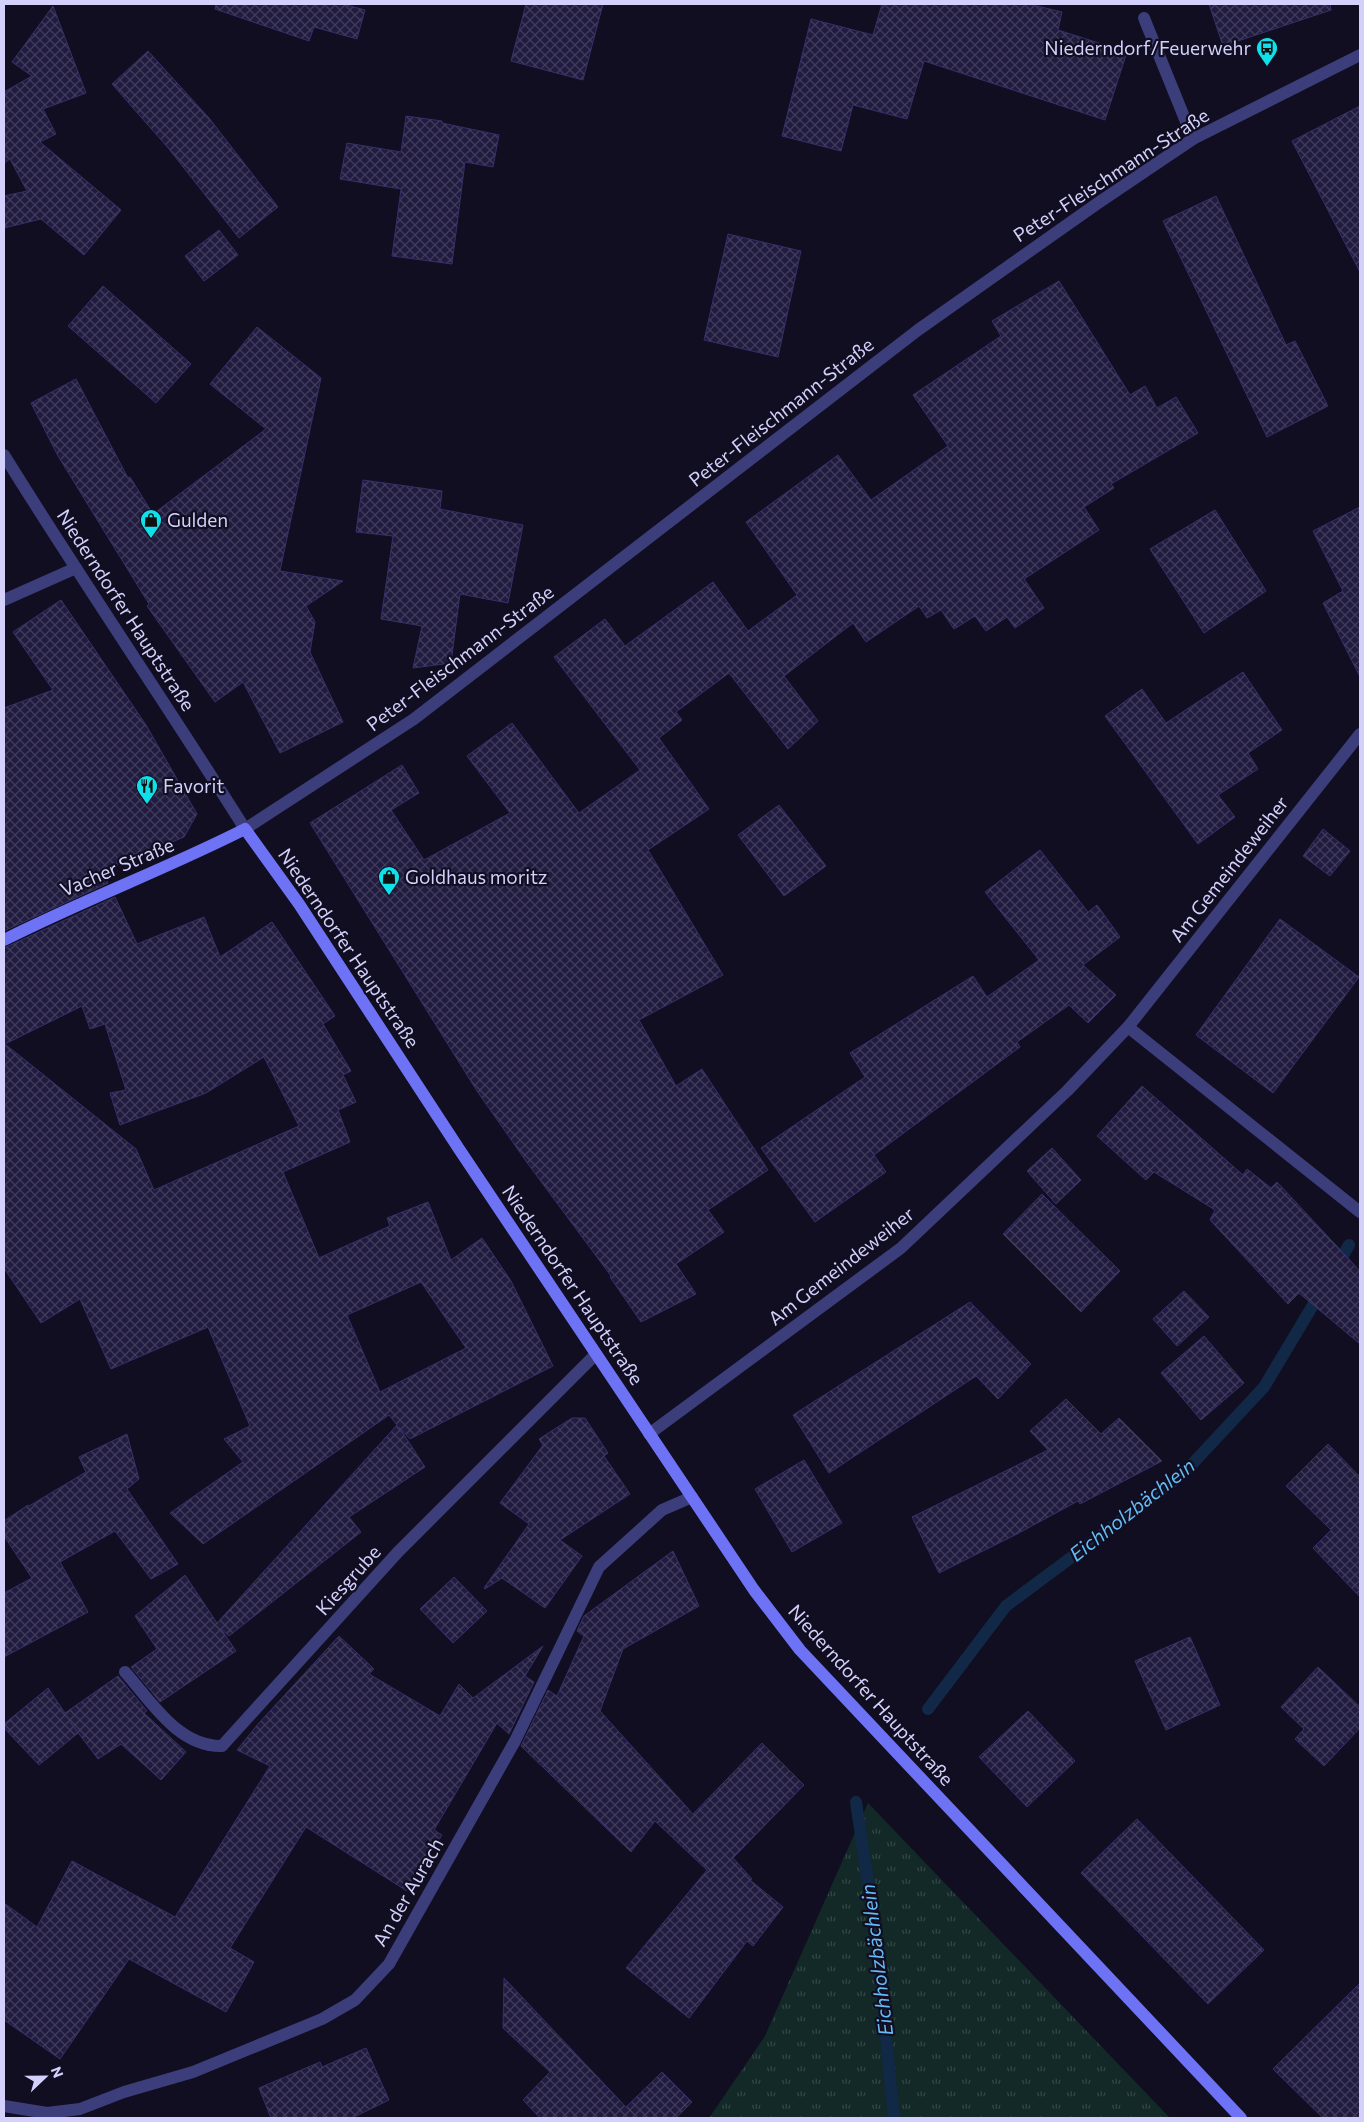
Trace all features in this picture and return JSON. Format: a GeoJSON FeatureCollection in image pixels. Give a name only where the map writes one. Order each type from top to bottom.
{"type":"FeatureCollection","features":[{"type":"Feature","properties":{"kind":"main road","name":"Vacher Straße"},"geometry":{"type":"LineString","coordinates":[[4,940],[68,907],[194,854],[245,828]]}},
{"type":"Feature","properties":{"kind":"main road","name":"Niederndorfer Hauptstraße"},"geometry":{"type":"LineString","coordinates":[[245,828],[300,904],[465,1158],[754,1590],[800,1650],[1241,2118]]}},
{"type":"Feature","properties":{"kind":"street"},"geometry":{"type":"LineString","coordinates":[[1144,18],[1193,140]]}},
{"type":"Feature","properties":{"kind":"street","name":"Peter-Fleischmann-Straße"},"geometry":{"type":"LineString","coordinates":[[245,828],[414,720],[918,330],[1193,140],[1360,55]]}},
{"type":"Feature","properties":{"kind":"street","name":"Niederndorfer Hauptstraße"},"geometry":{"type":"LineString","coordinates":[[4,455],[76,568],[168,706],[245,828]]}},
{"type":"Feature","properties":{"kind":"street"},"geometry":{"type":"LineString","coordinates":[[4,600],[76,568]]}},
{"type":"Feature","properties":{"kind":"street","name":"Am Gemeindeweiher"},"geometry":{"type":"LineString","coordinates":[[649,1434],[901,1248],[1067,1091],[1128,1028],[1360,734]]}},
{"type":"Feature","properties":{"kind":"street"},"geometry":{"type":"LineString","coordinates":[[1128,1028],[1360,1212]]}},
{"type":"Feature","properties":{"kind":"street","name":"Kiesgrube"},"geometry":{"type":"LineString","coordinates":[[126,1672],[175,1730],[208,1746],[222,1746],[398,1552],[596,1354]]}},
{"type":"Feature","properties":{"kind":"street","name":"An der Aurach"},"geometry":{"type":"LineString","coordinates":[[4,2106],[47,2113],[80,2108],[124,2092],[193,2072],[322,2019],[355,2000],[389,1964],[515,1741],[599,1567],[662,1510],[692,1497]]}},
{"type":"Feature","properties":{"kind":"green space"},"geometry":{"type":"Polygon","coordinates":[[[868,1803],[1170,2118],[709,2118],[765,2036],[868,1803]]]}},
{"type":"Feature","properties":{"kind":"building"},"geometry":{"type":"Polygon","coordinates":[[[216,4],[343,4],[365,10],[357,39],[314,27],[309,41],[215,9],[216,4]]]}},
{"type":"Feature","properties":{"kind":"building"},"geometry":{"type":"Polygon","coordinates":[[[526,4],[603,4],[583,80],[511,61],[526,4]]]}},
{"type":"Feature","properties":{"kind":"building"},"geometry":{"type":"Polygon","coordinates":[[[882,4],[1029,4],[1062,12],[1058,30],[1127,52],[1105,120],[924,61],[907,119],[853,105],[841,151],[782,136],[811,19],[873,35],[882,4]]]}},
{"type":"Feature","properties":{"kind":"building"},"geometry":{"type":"Polygon","coordinates":[[[1209,4],[1330,4],[1331,10],[1223,46],[1209,4]]]}},
{"type":"Feature","properties":{"kind":"building"},"geometry":{"type":"Polygon","coordinates":[[[53,6],[86,93],[43,109],[56,134],[40,142],[121,210],[84,255],[41,219],[4,228],[4,196],[27,191],[10,159],[4,163],[4,92],[32,76],[12,62],[53,6]]]}},
{"type":"Feature","properties":{"kind":"building"},"geometry":{"type":"Polygon","coordinates":[[[148,51],[209,118],[278,207],[239,238],[169,149],[112,84],[148,51]]]}},
{"type":"Feature","properties":{"kind":"building"},"geometry":{"type":"Polygon","coordinates":[[[1360,106],[1360,272],[1292,141],[1360,106]]]}},
{"type":"Feature","properties":{"kind":"building"},"geometry":{"type":"Polygon","coordinates":[[[406,116],[442,121],[442,123],[499,135],[493,167],[465,162],[452,264],[392,256],[401,189],[340,179],[347,143],[401,152],[406,116]]]}},
{"type":"Feature","properties":{"kind":"building"},"geometry":{"type":"Polygon","coordinates":[[[1216,196],[1286,345],[1295,341],[1328,406],[1267,437],[1163,221],[1216,196]]]}},
{"type":"Feature","properties":{"kind":"building"},"geometry":{"type":"Polygon","coordinates":[[[219,230],[238,255],[204,281],[185,256],[219,230]]]}},
{"type":"Feature","properties":{"kind":"building"},"geometry":{"type":"Polygon","coordinates":[[[728,234],[801,251],[778,357],[704,340],[728,234]]]}},
{"type":"Feature","properties":{"kind":"building"},"geometry":{"type":"Polygon","coordinates":[[[1059,281],[1130,395],[1145,386],[1157,408],[1176,397],[1198,433],[1111,484],[1114,488],[1084,507],[1099,530],[1024,579],[1044,608],[1015,628],[1007,617],[986,631],[975,616],[954,629],[941,610],[927,618],[919,606],[866,642],[853,623],[784,676],[818,721],[788,749],[729,673],[676,712],[682,720],[659,738],[709,809],[648,850],[723,975],[639,1020],[676,1086],[702,1069],[768,1170],[708,1210],[724,1232],[676,1264],[696,1294],[641,1322],[611,1276],[528,1164],[477,1091],[310,823],[402,765],[419,793],[391,810],[424,860],[510,813],[467,756],[512,723],[579,813],[640,770],[554,657],[605,619],[625,646],[713,582],[748,631],[797,595],[746,522],[838,455],[871,500],[948,446],[913,395],[1001,336],[992,321],[1059,281]]]}},
{"type":"Feature","properties":{"kind":"building"},"geometry":{"type":"Polygon","coordinates":[[[103,286],[191,364],[156,403],[68,326],[103,286]]]}},
{"type":"Feature","properties":{"kind":"building"},"geometry":{"type":"Polygon","coordinates":[[[257,327],[321,378],[280,571],[343,581],[306,606],[315,622],[310,652],[343,722],[280,753],[243,682],[215,702],[147,606],[149,604],[58,456],[31,403],[76,379],[128,478],[130,477],[153,514],[266,429],[210,384],[257,327]]]}},
{"type":"Feature","properties":{"kind":"building"},"geometry":{"type":"Polygon","coordinates":[[[363,480],[442,491],[440,509],[523,525],[508,603],[460,594],[451,663],[413,668],[422,626],[381,619],[393,536],[356,532],[363,480]]]}},
{"type":"Feature","properties":{"kind":"building"},"geometry":{"type":"Polygon","coordinates":[[[1360,507],[1360,677],[1323,603],[1343,591],[1313,531],[1360,507]]]}},
{"type":"Feature","properties":{"kind":"building"},"geometry":{"type":"Polygon","coordinates":[[[1215,510],[1266,591],[1204,633],[1150,549],[1215,510]]]}},
{"type":"Feature","properties":{"kind":"building"},"geometry":{"type":"Polygon","coordinates":[[[61,600],[146,725],[197,814],[184,837],[103,871],[108,883],[4,931],[4,708],[53,690],[13,632],[61,600]]]}},
{"type":"Feature","properties":{"kind":"building"},"geometry":{"type":"Polygon","coordinates":[[[1243,672],[1282,730],[1248,753],[1258,769],[1218,795],[1235,817],[1198,844],[1105,716],[1142,689],[1166,723],[1243,672]]]}},
{"type":"Feature","properties":{"kind":"building"},"geometry":{"type":"Polygon","coordinates":[[[779,805],[826,866],[784,896],[738,835],[779,805]]]}},
{"type":"Feature","properties":{"kind":"building"},"geometry":{"type":"Polygon","coordinates":[[[1323,829],[1350,851],[1330,876],[1303,856],[1323,829]]]}},
{"type":"Feature","properties":{"kind":"building"},"geometry":{"type":"Polygon","coordinates":[[[1040,850],[1088,912],[1097,905],[1120,937],[1083,965],[1116,995],[1088,1023],[1069,1005],[1017,1042],[1020,1047],[874,1155],[886,1172],[815,1222],[761,1148],[865,1077],[850,1053],[973,976],[987,997],[1039,960],[985,892],[1040,850]]]}},
{"type":"Feature","properties":{"kind":"building"},"geometry":{"type":"Polygon","coordinates":[[[115,897],[137,944],[204,917],[220,957],[272,922],[335,1016],[323,1024],[351,1071],[343,1075],[356,1102],[338,1110],[350,1142],[283,1172],[319,1258],[390,1226],[387,1218],[428,1202],[451,1260],[482,1238],[511,1281],[553,1366],[410,1439],[399,1427],[425,1467],[349,1517],[361,1532],[229,1636],[221,1629],[236,1651],[160,1702],[131,1667],[157,1649],[135,1616],[185,1575],[217,1623],[397,1425],[389,1415],[203,1544],[170,1513],[243,1462],[224,1439],[250,1426],[208,1327],[111,1369],[80,1299],[41,1323],[4,1268],[4,948],[115,897]],[[82,1006],[5,1044],[136,1149],[154,1190],[299,1126],[264,1057],[206,1093],[120,1125],[110,1093],[126,1090],[105,1024],[90,1029],[82,1006]],[[421,1282],[347,1315],[380,1392],[466,1348],[421,1282]]]}},
{"type":"Feature","properties":{"kind":"building"},"geometry":{"type":"Polygon","coordinates":[[[1280,919],[1359,977],[1273,1093],[1196,1035],[1280,919]]]}},
{"type":"Feature","properties":{"kind":"building"},"geometry":{"type":"Polygon","coordinates":[[[1142,1086],[1243,1175],[1247,1169],[1271,1188],[1277,1182],[1360,1271],[1360,1344],[1299,1293],[1288,1304],[1210,1220],[1215,1210],[1154,1172],[1146,1180],[1097,1136],[1142,1086]]]}},
{"type":"Feature","properties":{"kind":"building"},"geometry":{"type":"Polygon","coordinates":[[[1052,1148],[1081,1180],[1056,1204],[1027,1171],[1052,1148]]]}},
{"type":"Feature","properties":{"kind":"building"},"geometry":{"type":"Polygon","coordinates":[[[1042,1194],[1120,1271],[1081,1312],[1003,1234],[1042,1194]]]}},
{"type":"Feature","properties":{"kind":"building"},"geometry":{"type":"Polygon","coordinates":[[[1184,1291],[1209,1317],[1177,1346],[1153,1319],[1184,1291]]]}},
{"type":"Feature","properties":{"kind":"building"},"geometry":{"type":"Polygon","coordinates":[[[970,1302],[1031,1364],[998,1399],[976,1376],[829,1473],[793,1415],[970,1302]]]}},
{"type":"Feature","properties":{"kind":"building"},"geometry":{"type":"Polygon","coordinates":[[[1204,1336],[1244,1383],[1201,1420],[1161,1373],[1204,1336]]]}},
{"type":"Feature","properties":{"kind":"building"},"geometry":{"type":"Polygon","coordinates":[[[1066,1399],[1101,1434],[1119,1418],[1162,1461],[1080,1504],[1078,1501],[939,1573],[912,1517],[1048,1450],[1030,1431],[1066,1399]]]}},
{"type":"Feature","properties":{"kind":"building"},"geometry":{"type":"Polygon","coordinates":[[[572,1418],[585,1418],[608,1453],[604,1456],[630,1494],[560,1540],[582,1556],[545,1608],[502,1578],[484,1588],[529,1524],[500,1503],[543,1445],[539,1439],[572,1418]]]}},
{"type":"Feature","properties":{"kind":"building"},"geometry":{"type":"Polygon","coordinates":[[[127,1434],[139,1479],[127,1489],[178,1564],[151,1579],[115,1531],[60,1562],[88,1612],[4,1657],[4,1593],[32,1578],[4,1536],[4,1521],[86,1472],[79,1457],[127,1434]]]}},
{"type":"Feature","properties":{"kind":"building"},"geometry":{"type":"Polygon","coordinates":[[[1328,1444],[1360,1477],[1360,1597],[1313,1548],[1331,1530],[1286,1486],[1328,1444]]]}},
{"type":"Feature","properties":{"kind":"building"},"geometry":{"type":"Polygon","coordinates":[[[804,1460],[842,1523],[792,1552],[755,1489],[804,1460]]]}},
{"type":"Feature","properties":{"kind":"building"},"geometry":{"type":"Polygon","coordinates":[[[673,1551],[699,1606],[623,1649],[600,1711],[693,1814],[762,1743],[804,1785],[733,1858],[752,1879],[750,1880],[783,1907],[753,1946],[747,1941],[689,2018],[626,1968],[707,1870],[655,1821],[631,1852],[521,1746],[548,1690],[557,1696],[584,1636],[577,1631],[584,1616],[673,1551]]]}},
{"type":"Feature","properties":{"kind":"building"},"geometry":{"type":"Polygon","coordinates":[[[454,1577],[487,1611],[453,1643],[420,1609],[454,1577]]]}},
{"type":"Feature","properties":{"kind":"building"},"geometry":{"type":"Polygon","coordinates":[[[339,1636],[374,1669],[369,1674],[440,1716],[459,1684],[473,1698],[543,1646],[525,1676],[534,1682],[509,1734],[497,1723],[434,1830],[442,1835],[407,1891],[306,1827],[230,1948],[254,1962],[226,2012],[129,1959],[60,2059],[4,2020],[4,1903],[37,1927],[72,1861],[175,1917],[270,1766],[237,1750],[258,1724],[339,1636]]]}},
{"type":"Feature","properties":{"kind":"building"},"geometry":{"type":"Polygon","coordinates":[[[1190,1637],[1220,1705],[1166,1730],[1135,1661],[1190,1637]]]}},
{"type":"Feature","properties":{"kind":"building"},"geometry":{"type":"Polygon","coordinates":[[[1318,1667],[1360,1707],[1360,1728],[1324,1766],[1295,1739],[1304,1729],[1281,1707],[1318,1667]]]}},
{"type":"Feature","properties":{"kind":"building"},"geometry":{"type":"Polygon","coordinates":[[[118,1676],[147,1711],[144,1713],[186,1752],[161,1780],[121,1744],[98,1759],[70,1722],[78,1733],[39,1765],[4,1728],[4,1724],[48,1688],[65,1713],[118,1676]]]}},
{"type":"Feature","properties":{"kind":"building"},"geometry":{"type":"Polygon","coordinates":[[[1028,1711],[1075,1761],[1027,1807],[979,1757],[1028,1711]]]}},
{"type":"Feature","properties":{"kind":"building"},"geometry":{"type":"Polygon","coordinates":[[[1137,1819],[1264,1950],[1208,2004],[1081,1873],[1137,1819]]]}},
{"type":"Feature","properties":{"kind":"building"},"geometry":{"type":"Polygon","coordinates":[[[504,1978],[626,2107],[662,2072],[692,2102],[676,2118],[540,2118],[523,2100],[550,2072],[503,2028],[504,1978]]]}},
{"type":"Feature","properties":{"kind":"building"},"geometry":{"type":"Polygon","coordinates":[[[1360,1983],[1360,2118],[1323,2118],[1273,2069],[1360,1983]]]}},
{"type":"Feature","properties":{"kind":"building"},"geometry":{"type":"Polygon","coordinates":[[[366,2048],[389,2100],[352,2118],[271,2118],[259,2088],[320,2062],[322,2067],[366,2048]]]}},
{"type":"Feature","properties":{"kind":"waterway","name":"Eichholzbächlein"},"geometry":{"type":"LineString","coordinates":[[1335,1269],[1349,1245]]}},
{"type":"Feature","properties":{"kind":"waterway","name":"Eichholzbächlein"},"geometry":{"type":"LineString","coordinates":[[928,1709],[1006,1606],[1182,1475],[1264,1387],[1322,1290]]}},
{"type":"Feature","properties":{"kind":"waterway","name":"Eichholzbächlein"},"geometry":{"type":"LineString","coordinates":[[856,1802],[876,1937],[894,2118]]}},
{"type":"Feature","properties":{"kind":"place","name":"Niederndorf/Feuerwehr"},"geometry":{"type":"Point","coordinates":[1267,67]}},
{"type":"Feature","properties":{"kind":"place","name":"Gulden"},"geometry":{"type":"Point","coordinates":[151,539]}},
{"type":"Feature","properties":{"kind":"place","name":"Favorit"},"geometry":{"type":"Point","coordinates":[147,805]}},
{"type":"Feature","properties":{"kind":"place","name":"Goldhaus moritz"},"geometry":{"type":"Point","coordinates":[389,896]}}]}
